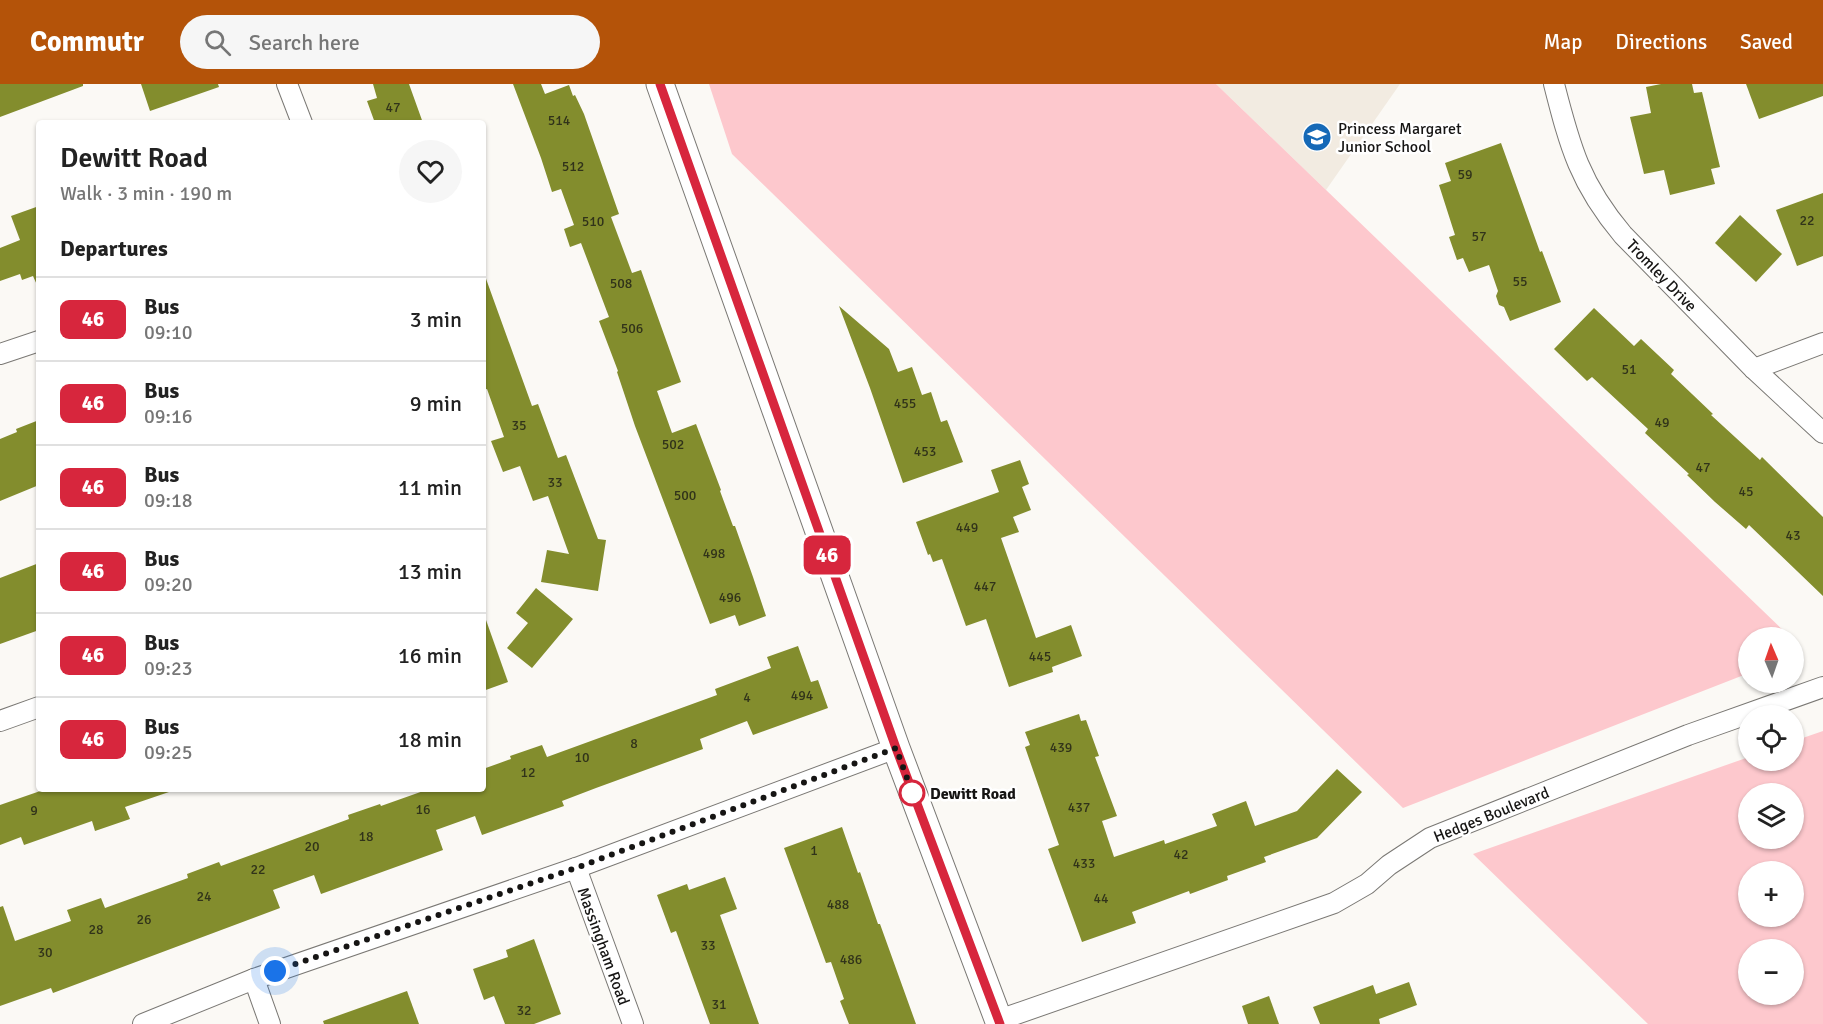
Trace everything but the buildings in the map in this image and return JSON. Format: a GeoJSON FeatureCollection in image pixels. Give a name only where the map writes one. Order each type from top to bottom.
{"type":"FeatureCollection","features":[{"type":"Feature","properties":{"kind":"main road"},"geometry":{"type":"LineString","coordinates":[[660,84],[896,748],[1000,1022]]}},
{"type":"Feature","properties":{"kind":"street"},"geometry":{"type":"LineString","coordinates":[[287,84],[301,120]]}},
{"type":"Feature","properties":{"kind":"street","name":"Tromley Drive"},"geometry":{"type":"LineString","coordinates":[[1554,84],[1569,142],[1581,172],[1592,195],[1608,217],[1754,369],[1823,433]]}},
{"type":"Feature","properties":{"kind":"street"},"geometry":{"type":"LineString","coordinates":[[0,354],[36,341]]}},
{"type":"Feature","properties":{"kind":"street"},"geometry":{"type":"LineString","coordinates":[[1754,369],[1823,343]]}},
{"type":"Feature","properties":{"kind":"street","name":"Hedges Boulevard"},"geometry":{"type":"LineString","coordinates":[[1000,1022],[1334,903],[1367,884],[1389,865],[1430,838],[1688,735],[1823,687]]}},
{"type":"Feature","properties":{"kind":"street"},"geometry":{"type":"LineString","coordinates":[[0,721],[36,708]]}},
{"type":"Feature","properties":{"kind":"street"},"geometry":{"type":"LineString","coordinates":[[142,1024],[254,979],[576,868],[896,748]]}},
{"type":"Feature","properties":{"kind":"street","name":"Massingham Road"},"geometry":{"type":"LineString","coordinates":[[576,868],[633,1024]]}},
{"type":"Feature","properties":{"kind":"street"},"geometry":{"type":"LineString","coordinates":[[254,979],[270,1024]]}},
{"type":"Feature","properties":{"kind":"shaded area"},"geometry":{"type":"Polygon","coordinates":[[[709,84],[1216,84],[1780,627],[1738,627],[1738,677],[1403,808],[732,154],[709,84]]]}},
{"type":"Feature","properties":{"kind":"shaded area","name":"Princess Margaret Junior School"},"geometry":{"type":"Polygon","coordinates":[[[1216,84],[1400,84],[1326,190],[1216,84]]]}},
{"type":"Feature","properties":{"kind":"shaded area"},"geometry":{"type":"Polygon","coordinates":[[[1823,731],[1823,1024],[1648,1024],[1473,854],[1738,761],[1738,771],[1804,771],[1804,738],[1823,731]]]}},
{"type":"Feature","properties":{"kind":"bus line","name":"46"},"geometry":{"type":"LineString","coordinates":[[660,84],[896,748],[1000,1024]]}},
{"type":"Feature","properties":{"kind":"place","name":"Princess Margaret Junior School"},"geometry":{"type":"Point","coordinates":[1317,137]}},
{"type":"Feature","properties":{"kind":"place","name":"Dewitt Road"},"geometry":{"type":"Point","coordinates":[912,793]}},
{"type":"Feature","properties":{"kind":"route"},"geometry":{"type":"LineString","coordinates":[[275,971],[576,868],[896,748],[914,797],[912,793]]}}]}
